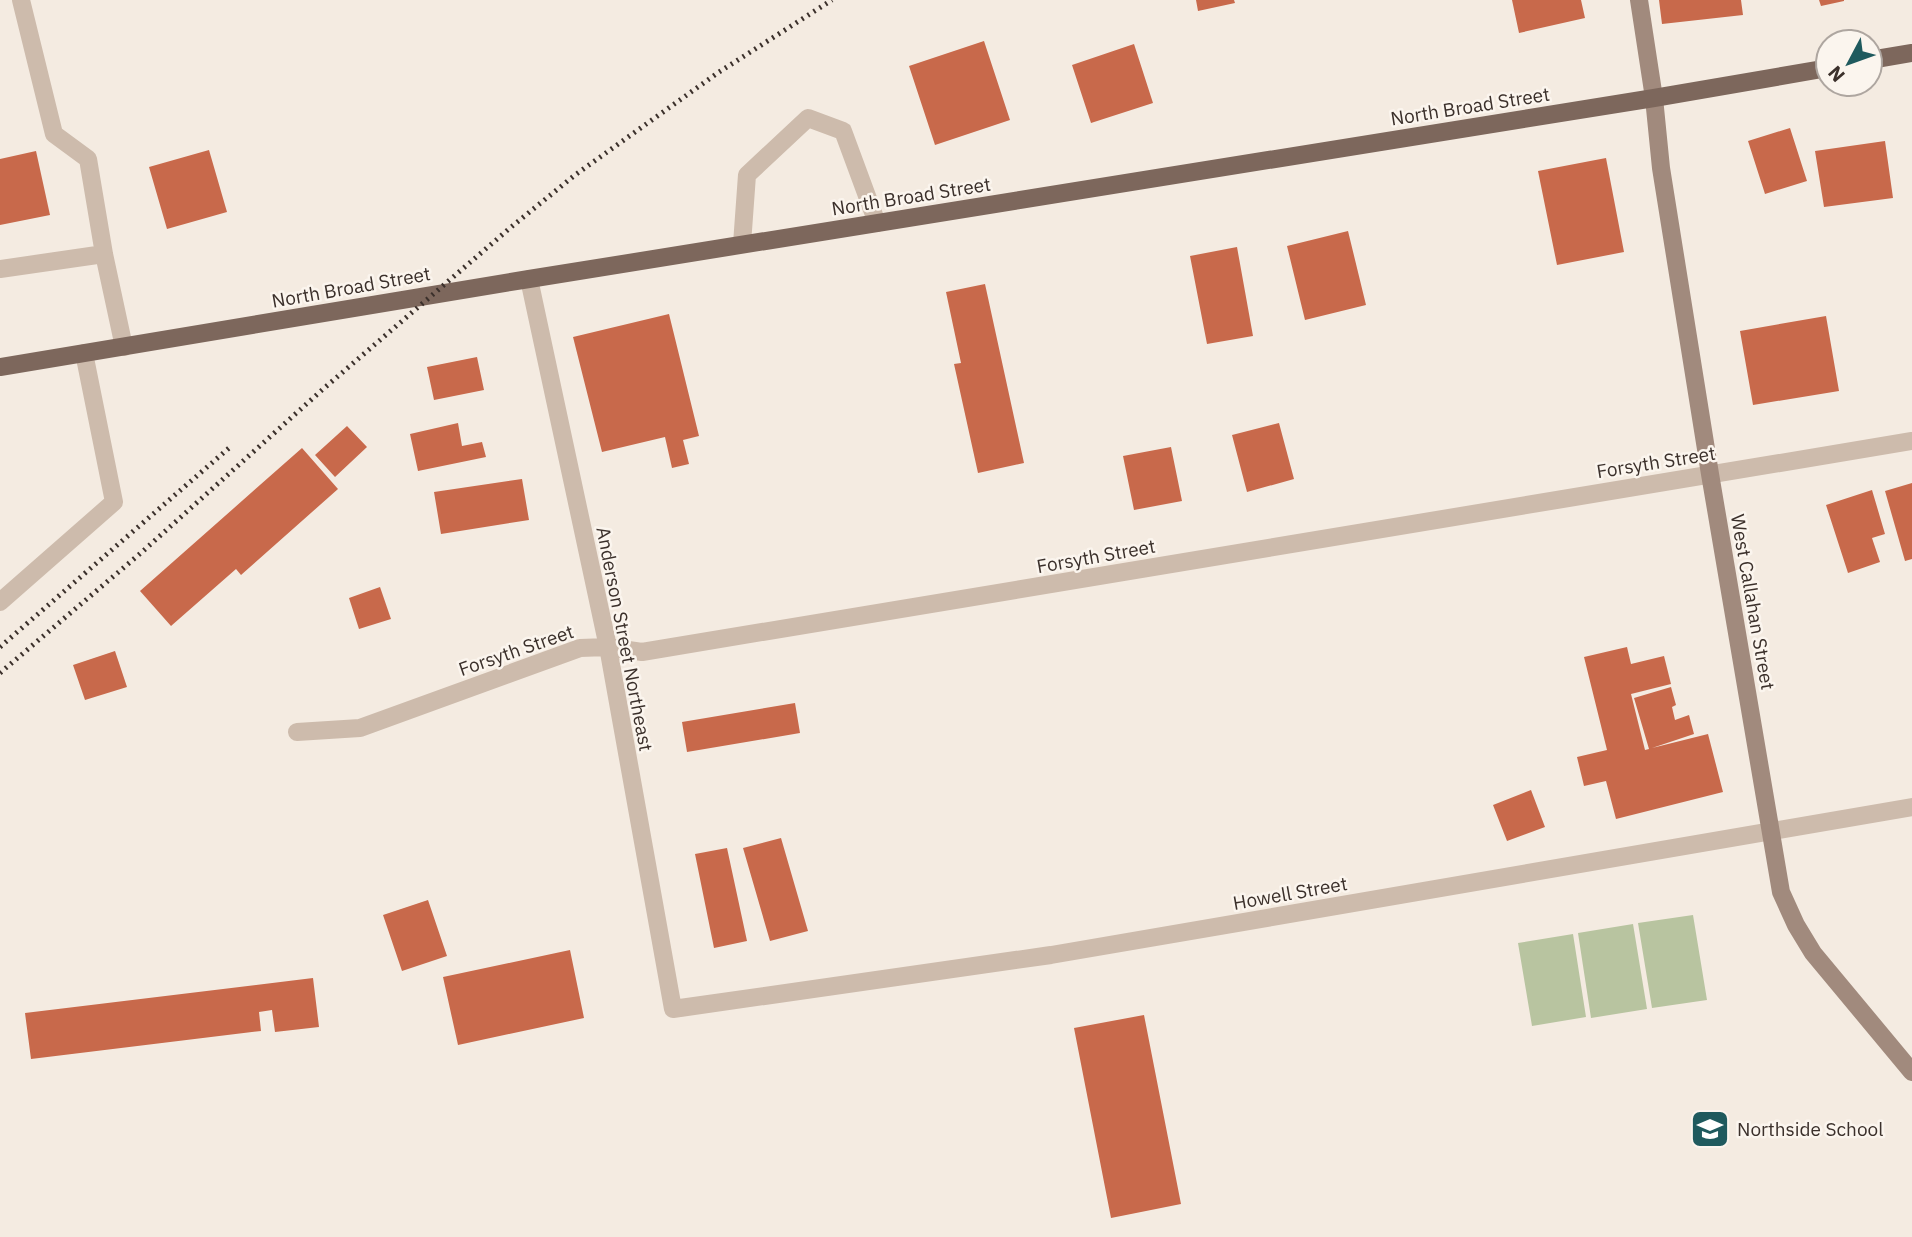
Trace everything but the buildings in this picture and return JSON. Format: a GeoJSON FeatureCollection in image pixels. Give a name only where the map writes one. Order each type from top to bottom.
{"type":"FeatureCollection","features":[{"type":"Feature","properties":{"kind":"main road"},"geometry":{"type":"LineString","coordinates":[[1884,58],[1912,53]]}},
{"type":"Feature","properties":{"kind":"main road","name":"North Broad Street"},"geometry":{"type":"LineString","coordinates":[[0,368],[529,279],[1814,70]]}},
{"type":"Feature","properties":{"kind":"street"},"geometry":{"type":"LineString","coordinates":[[21,0],[54,134],[88,159],[104,254],[124,347]]}},
{"type":"Feature","properties":{"kind":"street","name":"West Callahan Street"},"geometry":{"type":"LineString","coordinates":[[1639,0],[1661,167],[1781,892],[1813,953],[1912,1072]]}},
{"type":"Feature","properties":{"kind":"street"},"geometry":{"type":"LineString","coordinates":[[743,244],[747,175],[808,118],[843,131],[877,223]]}},
{"type":"Feature","properties":{"kind":"street"},"geometry":{"type":"LineString","coordinates":[[0,269],[104,254]]}},
{"type":"Feature","properties":{"kind":"street","name":"Anderson Street Northeast"},"geometry":{"type":"LineString","coordinates":[[529,279],[608,647],[673,1010]]}},
{"type":"Feature","properties":{"kind":"street"},"geometry":{"type":"LineString","coordinates":[[0,602],[114,502],[84,353]]}},
{"type":"Feature","properties":{"kind":"street","name":"Forsyth Street"},"geometry":{"type":"LineString","coordinates":[[297,732],[360,728],[580,648],[608,647],[642,652],[656,650],[1912,441]]}},
{"type":"Feature","properties":{"kind":"street","name":"Howell Street"},"geometry":{"type":"LineString","coordinates":[[673,1010],[1051,955],[1912,807]]}},
{"type":"Feature","properties":{"kind":"green space"},"geometry":{"type":"Polygon","coordinates":[[[1693,915],[1707,1000],[1652,1008],[1638,923],[1693,915]]]}},
{"type":"Feature","properties":{"kind":"green space"},"geometry":{"type":"Polygon","coordinates":[[[1633,924],[1647,1009],[1591,1018],[1578,933],[1633,924]]]}},
{"type":"Feature","properties":{"kind":"green space"},"geometry":{"type":"Polygon","coordinates":[[[1573,934],[1586,1017],[1532,1026],[1518,943],[1573,934]]]}},
{"type":"Feature","properties":{"kind":"railway"},"geometry":{"type":"LineString","coordinates":[[0,673],[142,552],[322,390],[575,175],[719,72],[832,0]]}},
{"type":"Feature","properties":{"kind":"railway"},"geometry":{"type":"LineString","coordinates":[[0,647],[229,448]]}},
{"type":"Feature","properties":{"kind":"place","name":"Northside School"},"geometry":{"type":"Point","coordinates":[1710,1129]}}]}
